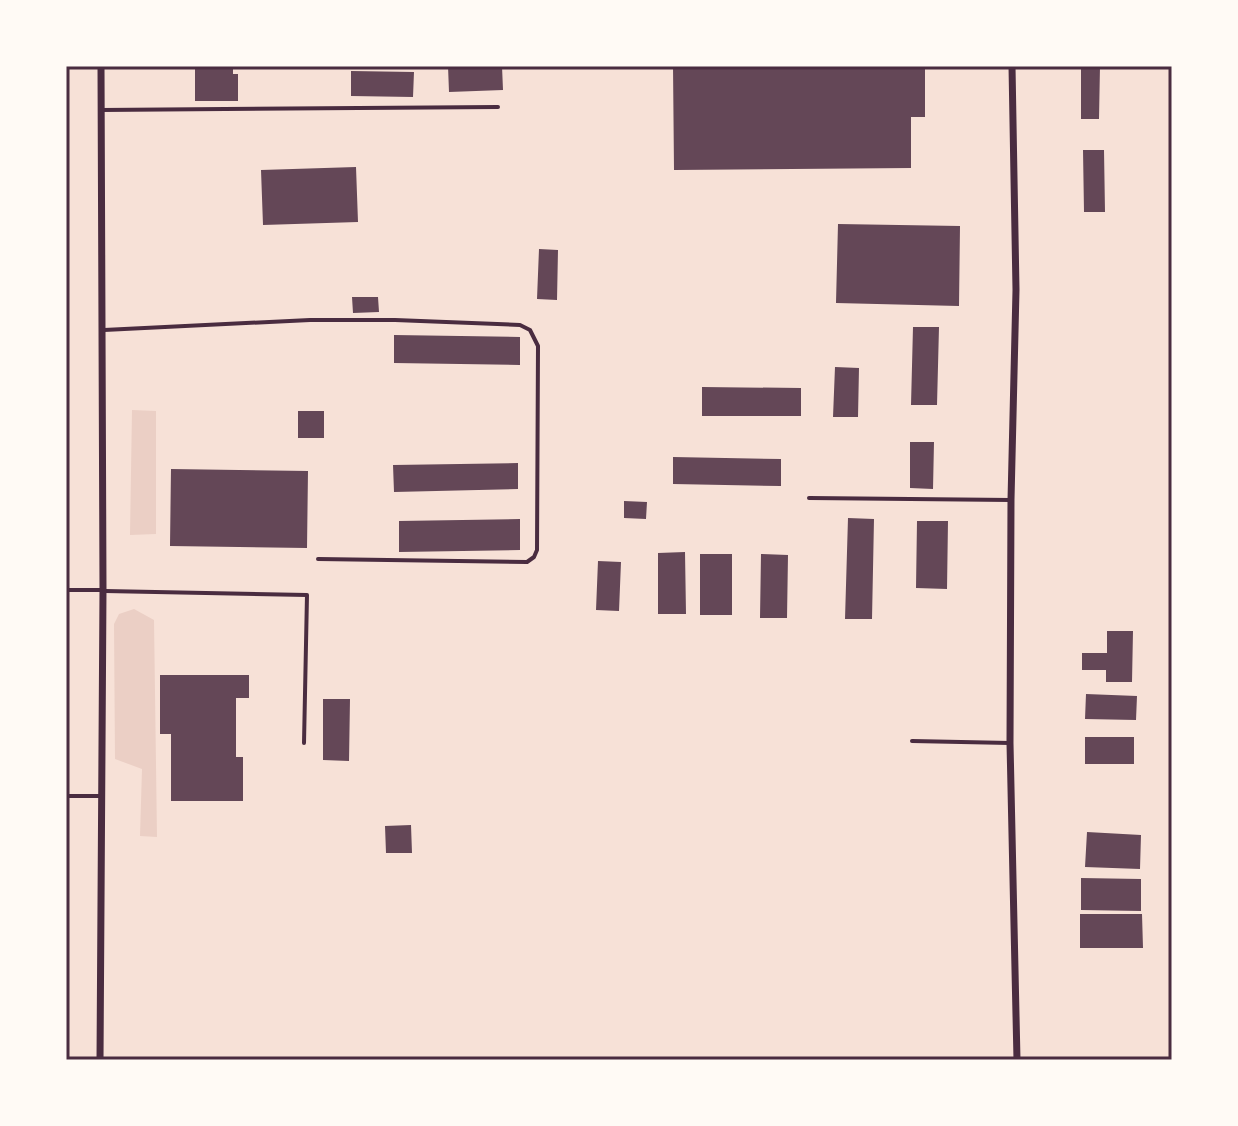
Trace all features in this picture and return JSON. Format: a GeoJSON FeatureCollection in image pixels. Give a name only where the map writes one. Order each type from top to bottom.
{"type":"FeatureCollection","features":[{"type":"Feature","properties":{"kind":"street"},"geometry":{"type":"LineString","coordinates":[[100,1060],[101,66]]}},
{"type":"Feature","properties":{"kind":"street"},"geometry":{"type":"LineString","coordinates":[[1012,66],[1016,290],[1010,743],[1017,1060]]}},
{"type":"Feature","properties":{"kind":"lane"},"geometry":{"type":"LineString","coordinates":[[101,110],[498,107]]}},
{"type":"Feature","properties":{"kind":"lane"},"geometry":{"type":"LineString","coordinates":[[101,330],[310,320],[520,325],[530,330],[538,346],[537,550],[534,557],[527,562],[318,559]]}},
{"type":"Feature","properties":{"kind":"lane"},"geometry":{"type":"LineString","coordinates":[[809,498],[1011,500]]}},
{"type":"Feature","properties":{"kind":"lane"},"geometry":{"type":"LineString","coordinates":[[66,590],[307,595],[304,743]]}},
{"type":"Feature","properties":{"kind":"lane"},"geometry":{"type":"LineString","coordinates":[[912,741],[1010,743]]}},
{"type":"Feature","properties":{"kind":"lane"},"geometry":{"type":"LineString","coordinates":[[66,796],[101,796]]}},
{"type":"Feature","properties":{"kind":"shaded area"},"geometry":{"type":"Polygon","coordinates":[[[132,410],[156,411],[156,534],[130,535],[132,410]]]}},
{"type":"Feature","properties":{"kind":"shaded area"},"geometry":{"type":"Polygon","coordinates":[[[134,609],[154,620],[157,837],[140,836],[142,769],[115,759],[114,624],[119,614],[134,609]]]}},
{"type":"Feature","properties":{"kind":"building"},"geometry":{"type":"Polygon","coordinates":[[[195,66],[233,66],[233,74],[238,74],[238,101],[195,101],[195,66]]]}},
{"type":"Feature","properties":{"kind":"building"},"geometry":{"type":"Polygon","coordinates":[[[448,66],[502,66],[503,90],[449,92],[448,66]]]}},
{"type":"Feature","properties":{"kind":"building"},"geometry":{"type":"Polygon","coordinates":[[[673,66],[925,66],[925,117],[911,117],[911,168],[674,170],[673,66]]]}},
{"type":"Feature","properties":{"kind":"building"},"geometry":{"type":"Polygon","coordinates":[[[1081,66],[1100,66],[1099,119],[1081,119],[1081,66]]]}},
{"type":"Feature","properties":{"kind":"building"},"geometry":{"type":"Polygon","coordinates":[[[351,71],[414,72],[413,97],[351,96],[351,71]]]}},
{"type":"Feature","properties":{"kind":"building"},"geometry":{"type":"Polygon","coordinates":[[[1083,150],[1104,150],[1105,212],[1084,212],[1083,150]]]}},
{"type":"Feature","properties":{"kind":"building"},"geometry":{"type":"Polygon","coordinates":[[[356,167],[358,222],[263,225],[261,170],[356,167]]]}},
{"type":"Feature","properties":{"kind":"building"},"geometry":{"type":"Polygon","coordinates":[[[838,224],[960,226],[959,306],[836,303],[838,224]]]}},
{"type":"Feature","properties":{"kind":"building"},"geometry":{"type":"Polygon","coordinates":[[[539,249],[558,250],[557,300],[537,299],[539,249]]]}},
{"type":"Feature","properties":{"kind":"building"},"geometry":{"type":"Polygon","coordinates":[[[352,297],[378,297],[379,312],[353,313],[352,297]]]}},
{"type":"Feature","properties":{"kind":"building"},"geometry":{"type":"Polygon","coordinates":[[[913,327],[939,327],[937,405],[911,405],[913,327]]]}},
{"type":"Feature","properties":{"kind":"building"},"geometry":{"type":"Polygon","coordinates":[[[394,335],[520,337],[520,365],[394,363],[394,335]]]}},
{"type":"Feature","properties":{"kind":"building"},"geometry":{"type":"Polygon","coordinates":[[[835,367],[859,368],[858,417],[833,417],[835,367]]]}},
{"type":"Feature","properties":{"kind":"building"},"geometry":{"type":"Polygon","coordinates":[[[702,387],[801,388],[801,416],[702,416],[702,387]]]}},
{"type":"Feature","properties":{"kind":"building"},"geometry":{"type":"Polygon","coordinates":[[[298,411],[324,411],[324,438],[298,438],[298,411]]]}},
{"type":"Feature","properties":{"kind":"building"},"geometry":{"type":"Polygon","coordinates":[[[910,442],[934,442],[933,489],[910,488],[910,442]]]}},
{"type":"Feature","properties":{"kind":"building"},"geometry":{"type":"Polygon","coordinates":[[[673,457],[781,459],[781,486],[673,484],[673,457]]]}},
{"type":"Feature","properties":{"kind":"building"},"geometry":{"type":"Polygon","coordinates":[[[518,463],[518,489],[394,492],[393,465],[518,463]]]}},
{"type":"Feature","properties":{"kind":"building"},"geometry":{"type":"Polygon","coordinates":[[[171,469],[308,471],[307,548],[170,546],[171,469]]]}},
{"type":"Feature","properties":{"kind":"building"},"geometry":{"type":"Polygon","coordinates":[[[624,501],[647,502],[646,519],[624,518],[624,501]]]}},
{"type":"Feature","properties":{"kind":"building"},"geometry":{"type":"Polygon","coordinates":[[[848,518],[874,519],[872,619],[845,619],[848,518]]]}},
{"type":"Feature","properties":{"kind":"building"},"geometry":{"type":"Polygon","coordinates":[[[520,519],[520,550],[399,552],[399,521],[520,519]]]}},
{"type":"Feature","properties":{"kind":"building"},"geometry":{"type":"Polygon","coordinates":[[[917,521],[948,521],[947,589],[916,588],[917,521]]]}},
{"type":"Feature","properties":{"kind":"building"},"geometry":{"type":"Polygon","coordinates":[[[685,552],[686,614],[658,614],[658,553],[685,552]]]}},
{"type":"Feature","properties":{"kind":"building"},"geometry":{"type":"Polygon","coordinates":[[[700,554],[732,554],[732,615],[700,615],[700,554]]]}},
{"type":"Feature","properties":{"kind":"building"},"geometry":{"type":"Polygon","coordinates":[[[761,554],[788,555],[787,618],[760,618],[761,554]]]}},
{"type":"Feature","properties":{"kind":"building"},"geometry":{"type":"Polygon","coordinates":[[[598,561],[621,562],[619,611],[596,610],[598,561]]]}},
{"type":"Feature","properties":{"kind":"building"},"geometry":{"type":"Polygon","coordinates":[[[1107,631],[1133,631],[1132,682],[1106,682],[1106,670],[1082,670],[1082,653],[1107,653],[1107,631]]]}},
{"type":"Feature","properties":{"kind":"building"},"geometry":{"type":"Polygon","coordinates":[[[160,675],[249,675],[249,698],[236,698],[236,757],[243,757],[243,801],[171,801],[171,734],[160,734],[160,675]]]}},
{"type":"Feature","properties":{"kind":"building"},"geometry":{"type":"Polygon","coordinates":[[[1086,694],[1137,696],[1136,720],[1085,719],[1086,694]]]}},
{"type":"Feature","properties":{"kind":"building"},"geometry":{"type":"Polygon","coordinates":[[[323,699],[350,699],[349,761],[323,760],[323,699]]]}},
{"type":"Feature","properties":{"kind":"building"},"geometry":{"type":"Polygon","coordinates":[[[1085,737],[1134,737],[1134,764],[1085,764],[1085,737]]]}},
{"type":"Feature","properties":{"kind":"building"},"geometry":{"type":"Polygon","coordinates":[[[411,825],[412,853],[386,853],[385,826],[411,825]]]}},
{"type":"Feature","properties":{"kind":"building"},"geometry":{"type":"Polygon","coordinates":[[[1087,832],[1141,835],[1140,869],[1085,867],[1087,832]]]}},
{"type":"Feature","properties":{"kind":"building"},"geometry":{"type":"Polygon","coordinates":[[[1081,878],[1141,879],[1141,911],[1081,910],[1081,878]]]}},
{"type":"Feature","properties":{"kind":"building"},"geometry":{"type":"Polygon","coordinates":[[[1080,914],[1142,914],[1143,948],[1080,948],[1080,914]]]}}]}
